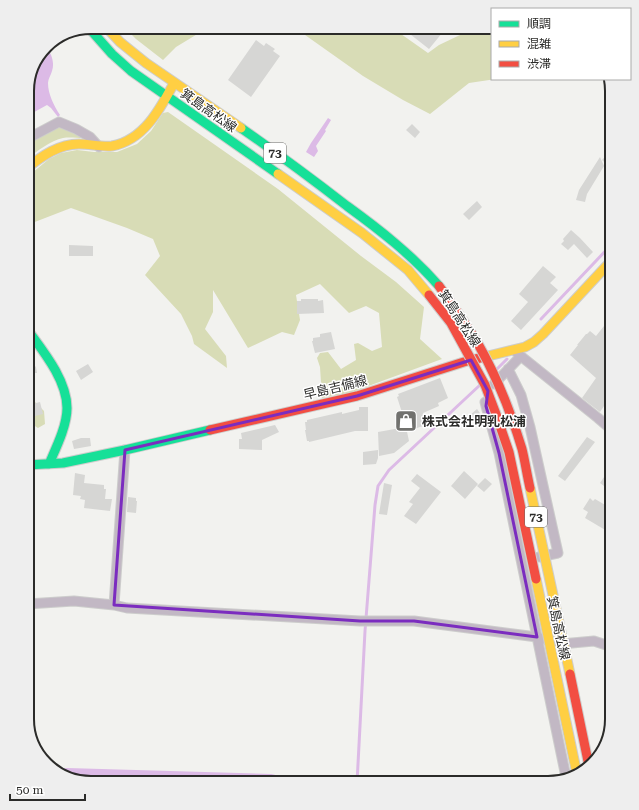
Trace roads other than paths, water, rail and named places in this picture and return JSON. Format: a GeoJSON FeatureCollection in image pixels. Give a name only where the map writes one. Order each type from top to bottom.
{"type":"FeatureCollection","features":[{"type":"Feature","properties":{"kind":"main road","name":"箕島高松線"},"geometry":{"type":"LineString","coordinates":[[94,34],[112,54],[131,71],[362,233],[408,270],[451,323],[485,384],[509,452],[576,768]]}},
{"type":"Feature","properties":{"kind":"main road","name":"箕島高松線"},"geometry":{"type":"LineString","coordinates":[[111,34],[130,51],[269,148],[371,224],[416,261],[431,276],[461,317],[478,344],[495,377],[509,410],[522,450],[588,760]]}},
{"type":"Feature","properties":{"kind":"main road"},"geometry":{"type":"LineString","coordinates":[[34,162],[50,152],[64,146],[78,144],[99,147],[115,145],[128,141],[139,134],[150,123],[167,97],[174,83]]}},
{"type":"Feature","properties":{"kind":"main road","name":"早島吉備線"},"geometry":{"type":"LineString","coordinates":[[34,465],[63,463],[357,396],[467,361],[525,347],[534,342],[543,334],[605,268]]}},
{"type":"Feature","properties":{"kind":"main road"},"geometry":{"type":"LineString","coordinates":[[34,340],[60,380],[66,396],[67,408],[65,420],[49,464]]}},
{"type":"Feature","properties":{"kind":"street"},"geometry":{"type":"LineString","coordinates":[[34,135],[59,122],[90,137],[99,147]]}},
{"type":"Feature","properties":{"kind":"street"},"geometry":{"type":"LineString","coordinates":[[512,350],[605,424]]}},
{"type":"Feature","properties":{"kind":"street"},"geometry":{"type":"LineString","coordinates":[[520,357],[485,394],[486,406],[499,453],[565,773]]}},
{"type":"Feature","properties":{"kind":"street"},"geometry":{"type":"LineString","coordinates":[[508,369],[521,395],[530,427],[558,553],[521,560]]}},
{"type":"Feature","properties":{"kind":"street"},"geometry":{"type":"LineString","coordinates":[[114,605],[124,450]]}},
{"type":"Feature","properties":{"kind":"street"},"geometry":{"type":"LineString","coordinates":[[34,604],[74,601],[114,605],[127,608],[364,622],[414,621],[537,637],[561,644],[594,642],[605,645]]}},
{"type":"Feature","properties":{"kind":"street"},"geometry":{"type":"LineString","coordinates":[[564,764],[575,769]]}},
{"type":"Feature","properties":{"kind":"waterway"},"geometry":{"type":"LineString","coordinates":[[541,319],[605,251]]}},
{"type":"Feature","properties":{"kind":"waterway"},"geometry":{"type":"LineString","coordinates":[[497,369],[507,359]]}},
{"type":"Feature","properties":{"kind":"waterway"},"geometry":{"type":"LineString","coordinates":[[357,776],[365,631],[375,505],[378,486],[389,470],[480,385]]}},
{"type":"Feature","properties":{"kind":"place","name":"株式会社明乳松浦"},"geometry":{"type":"Point","coordinates":[406,421]}}]}
